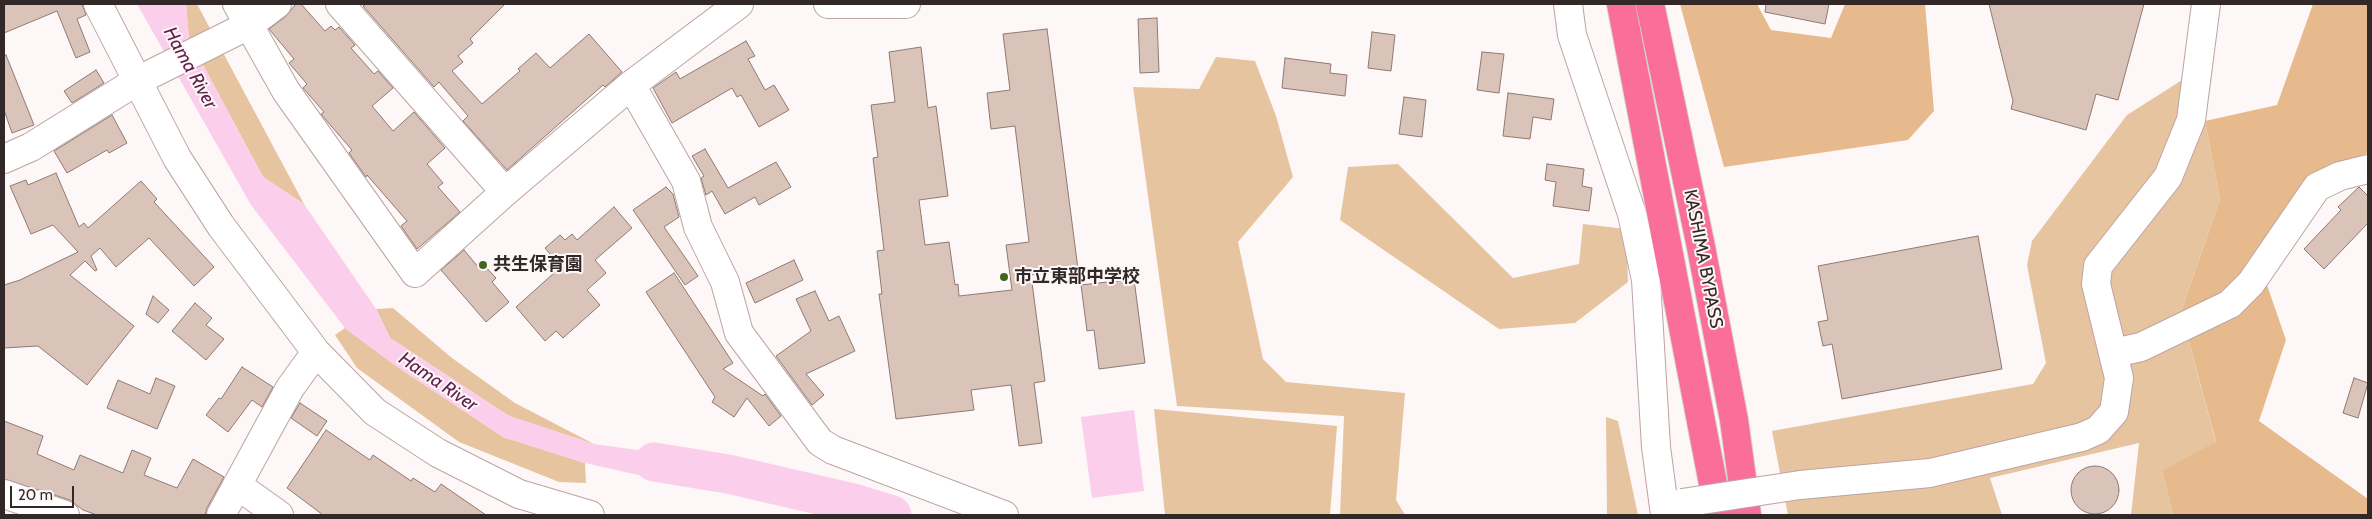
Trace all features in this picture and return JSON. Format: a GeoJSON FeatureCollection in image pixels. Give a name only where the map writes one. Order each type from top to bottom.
{"type":"FeatureCollection","features":[{"type":"Feature","properties":{"kind":"highway","name":"KASHIMA BYPASS"},"geometry":{"type":"LineString","coordinates":[[1621,4],[1719,515]]}},
{"type":"Feature","properties":{"kind":"highway","name":"KASHIMA BYPASS"},"geometry":{"type":"LineString","coordinates":[[1650,4],[1702,247],[1734,420],[1747,515]]}},
{"type":"Feature","properties":{"kind":"street"},"geometry":{"type":"LineString","coordinates":[[98,4],[177,158],[221,226],[316,352],[375,412],[438,453],[519,494],[585,515]]}},
{"type":"Feature","properties":{"kind":"street"},"geometry":{"type":"LineString","coordinates":[[4,160],[31,147],[243,14],[277,4]]}},
{"type":"Feature","properties":{"kind":"street"},"geometry":{"type":"LineString","coordinates":[[340,4],[505,192]]}},
{"type":"Feature","properties":{"kind":"street"},"geometry":{"type":"LineString","coordinates":[[243,14],[286,91],[415,273],[505,192],[631,85],[739,4]]}},
{"type":"Feature","properties":{"kind":"street"},"geometry":{"type":"LineString","coordinates":[[828,4],[906,4]]}},
{"type":"Feature","properties":{"kind":"street"},"geometry":{"type":"LineString","coordinates":[[1568,4],[1572,35],[1632,214],[1646,280],[1656,447],[1670,508],[1800,485],[1930,473],[2082,437],[2098,430],[2114,412],[2119,378],[2096,284],[2098,266],[2168,177],[2191,120],[2206,4]]}},
{"type":"Feature","properties":{"kind":"street"},"geometry":{"type":"LineString","coordinates":[[631,85],[686,181],[698,226],[724,282],[739,333],[820,442],[833,450],[1004,515]]}},
{"type":"Feature","properties":{"kind":"street"},"geometry":{"type":"LineString","coordinates":[[2114,353],[2141,347],[2230,304],[2251,283],[2317,187],[2340,176],[2368,169]]}},
{"type":"Feature","properties":{"kind":"street"},"geometry":{"type":"LineString","coordinates":[[221,515],[290,388],[316,352]]}},
{"type":"Feature","properties":{"kind":"street"},"geometry":{"type":"LineString","coordinates":[[237,486],[280,515]]}},
{"type":"Feature","properties":{"kind":"street"},"geometry":{"type":"LineString","coordinates":[[4,494],[65,515]]}},
{"type":"Feature","properties":{"kind":"shaded area"},"geometry":{"type":"Polygon","coordinates":[[[186,4],[197,4],[304,204],[263,177],[189,39],[186,4]]]}},
{"type":"Feature","properties":{"kind":"shaded area"},"geometry":{"type":"Polygon","coordinates":[[[1680,4],[1757,4],[1771,30],[1831,38],[1845,4],[1925,4],[1934,111],[1908,140],[1724,167],[1680,4]]]}},
{"type":"Feature","properties":{"kind":"shaded area"},"geometry":{"type":"Polygon","coordinates":[[[2313,4],[2368,4],[2368,153],[2324,172],[2258,259],[2286,340],[2259,421],[2368,499],[2368,515],[2173,515],[2162,470],[2216,442],[2181,312],[2220,199],[2205,121],[2277,105],[2313,4]]]}},
{"type":"Feature","properties":{"kind":"shaded area"},"geometry":{"type":"Polygon","coordinates":[[[1216,57],[1255,61],[1276,116],[1293,177],[1238,242],[1263,359],[1286,382],[1405,393],[1396,500],[1405,515],[1340,515],[1344,416],[1177,406],[1133,87],[1199,89],[1216,57]]]}},
{"type":"Feature","properties":{"kind":"shaded area"},"geometry":{"type":"Polygon","coordinates":[[[2190,75],[2205,121],[2220,199],[2181,312],[2216,443],[2162,470],[2173,515],[2131,515],[2139,443],[1990,478],[2002,515],[1788,515],[1772,431],[2033,384],[2046,363],[2027,265],[2032,241],[2127,115],[2190,75]]]}},
{"type":"Feature","properties":{"kind":"shaded area"},"geometry":{"type":"Polygon","coordinates":[[[1398,164],[1513,278],[1579,264],[1583,224],[1626,229],[1628,282],[1575,323],[1499,329],[1340,220],[1348,167],[1398,164]]]}},
{"type":"Feature","properties":{"kind":"shaded area"},"geometry":{"type":"Polygon","coordinates":[[[393,308],[452,358],[515,403],[594,444],[509,416],[390,338],[376,309],[393,308]]]}},
{"type":"Feature","properties":{"kind":"shaded area"},"geometry":{"type":"Polygon","coordinates":[[[345,328],[396,366],[503,437],[585,463],[586,483],[559,482],[459,442],[357,368],[335,335],[345,328]]]}},
{"type":"Feature","properties":{"kind":"shaded area"},"geometry":{"type":"Polygon","coordinates":[[[1154,409],[1337,426],[1330,515],[1165,515],[1154,409]]]}},
{"type":"Feature","properties":{"kind":"shaded area"},"geometry":{"type":"Polygon","coordinates":[[[1606,417],[1618,421],[1638,515],[1607,515],[1606,417]]]}},
{"type":"Feature","properties":{"kind":"water"},"geometry":{"type":"Polygon","coordinates":[[[137,4],[186,4],[189,39],[263,177],[304,204],[376,309],[390,338],[509,416],[594,444],[708,460],[701,489],[585,463],[503,437],[396,366],[345,328],[251,205],[137,4]]]}},
{"type":"Feature","properties":{"kind":"water"},"geometry":{"type":"Polygon","coordinates":[[[1134,410],[1144,491],[1092,498],[1081,417],[1134,410]]]}},
{"type":"Feature","properties":{"kind":"building"},"geometry":{"type":"Polygon","coordinates":[[[4,4],[82,4],[86,15],[77,19],[90,52],[76,58],[57,11],[4,33],[4,4]]]}},
{"type":"Feature","properties":{"kind":"building"},"geometry":{"type":"Polygon","coordinates":[[[296,4],[301,4],[325,31],[331,26],[335,30],[339,27],[355,45],[351,48],[374,74],[378,71],[393,88],[372,106],[393,131],[414,112],[445,148],[427,164],[443,183],[438,187],[460,212],[417,249],[401,226],[407,221],[367,175],[366,177],[349,153],[352,150],[321,114],[324,112],[303,88],[307,84],[289,63],[294,59],[269,29],[286,16],[296,4]]]}},
{"type":"Feature","properties":{"kind":"building"},"geometry":{"type":"Polygon","coordinates":[[[366,4],[505,4],[470,39],[473,43],[458,56],[463,62],[452,71],[482,104],[520,71],[518,69],[536,53],[550,68],[589,34],[622,72],[605,87],[603,85],[507,170],[463,121],[468,116],[439,82],[434,87],[363,6],[366,4]]]}},
{"type":"Feature","properties":{"kind":"building"},"geometry":{"type":"Polygon","coordinates":[[[1766,4],[1829,4],[1825,24],[1765,12],[1766,4]]]}},
{"type":"Feature","properties":{"kind":"building"},"geometry":{"type":"Polygon","coordinates":[[[1989,4],[2144,4],[2118,100],[2096,94],[2086,130],[2011,109],[2013,101],[1989,4]]]}},
{"type":"Feature","properties":{"kind":"building"},"geometry":{"type":"Polygon","coordinates":[[[1157,18],[1159,72],[1140,73],[1138,19],[1157,18]]]}},
{"type":"Feature","properties":{"kind":"building"},"geometry":{"type":"Polygon","coordinates":[[[1047,29],[1078,269],[1031,275],[1045,381],[1034,383],[1042,443],[1019,446],[1011,385],[971,390],[974,410],[896,419],[879,294],[882,294],[877,251],[884,250],[873,158],[878,157],[871,105],[895,102],[889,52],[921,47],[928,108],[936,106],[948,196],[919,200],[925,245],[949,242],[955,285],[958,284],[959,296],[1012,290],[1006,245],[1029,242],[1015,126],[991,129],[987,93],[1010,90],[1003,34],[1047,29]]]}},
{"type":"Feature","properties":{"kind":"building"},"geometry":{"type":"Polygon","coordinates":[[[1372,32],[1395,35],[1391,71],[1368,68],[1372,32]]]}},
{"type":"Feature","properties":{"kind":"building"},"geometry":{"type":"Polygon","coordinates":[[[746,41],[755,56],[748,59],[765,90],[774,85],[789,110],[759,127],[741,95],[737,97],[732,88],[672,123],[653,88],[676,72],[680,79],[746,41]]]}},
{"type":"Feature","properties":{"kind":"building"},"geometry":{"type":"Polygon","coordinates":[[[1482,52],[1504,54],[1499,93],[1477,90],[1482,52]]]}},
{"type":"Feature","properties":{"kind":"building"},"geometry":{"type":"Polygon","coordinates":[[[6,55],[34,125],[12,133],[4,110],[4,56],[6,55]]]}},
{"type":"Feature","properties":{"kind":"building"},"geometry":{"type":"Polygon","coordinates":[[[1285,58],[1331,64],[1330,73],[1347,75],[1345,96],[1282,88],[1285,58]]]}},
{"type":"Feature","properties":{"kind":"building"},"geometry":{"type":"Polygon","coordinates":[[[96,70],[104,83],[72,103],[64,91],[96,70]]]}},
{"type":"Feature","properties":{"kind":"building"},"geometry":{"type":"Polygon","coordinates":[[[1508,93],[1554,99],[1551,120],[1533,117],[1530,139],[1503,136],[1508,93]]]}},
{"type":"Feature","properties":{"kind":"building"},"geometry":{"type":"Polygon","coordinates":[[[1404,97],[1426,100],[1422,137],[1399,134],[1404,97]]]}},
{"type":"Feature","properties":{"kind":"building"},"geometry":{"type":"Polygon","coordinates":[[[112,115],[127,143],[109,153],[107,150],[67,173],[54,151],[112,115]]]}},
{"type":"Feature","properties":{"kind":"building"},"geometry":{"type":"Polygon","coordinates":[[[705,149],[728,188],[776,162],[791,187],[759,205],[755,197],[725,214],[712,191],[706,195],[701,178],[704,176],[692,156],[705,149]]]}},
{"type":"Feature","properties":{"kind":"building"},"geometry":{"type":"Polygon","coordinates":[[[1547,164],[1584,169],[1582,186],[1592,188],[1589,211],[1553,206],[1556,182],[1545,180],[1547,164]]]}},
{"type":"Feature","properties":{"kind":"building"},"geometry":{"type":"Polygon","coordinates":[[[56,173],[79,227],[84,223],[88,228],[141,181],[157,199],[154,202],[214,267],[194,286],[149,238],[116,267],[100,248],[91,256],[97,270],[95,271],[85,261],[70,275],[134,326],[87,385],[38,346],[4,348],[4,285],[20,280],[78,252],[53,225],[31,234],[10,186],[26,180],[28,185],[56,173]]]}},
{"type":"Feature","properties":{"kind":"building"},"geometry":{"type":"Polygon","coordinates":[[[666,187],[673,194],[679,217],[664,227],[698,276],[685,285],[633,210],[666,187]]]}},
{"type":"Feature","properties":{"kind":"building"},"geometry":{"type":"Polygon","coordinates":[[[2359,187],[2368,196],[2368,223],[2324,269],[2304,249],[2341,210],[2338,207],[2359,187]]]}},
{"type":"Feature","properties":{"kind":"building"},"geometry":{"type":"Polygon","coordinates":[[[614,207],[632,228],[595,260],[606,273],[587,290],[600,305],[563,338],[556,331],[545,341],[516,307],[554,273],[542,260],[550,254],[545,248],[560,235],[565,240],[572,234],[577,240],[614,207]]]}},
{"type":"Feature","properties":{"kind":"building"},"geometry":{"type":"Polygon","coordinates":[[[1978,236],[2002,369],[1842,399],[1832,344],[1823,346],[1818,322],[1828,320],[1818,266],[1978,236]]]}},
{"type":"Feature","properties":{"kind":"building"},"geometry":{"type":"Polygon","coordinates":[[[464,250],[479,268],[483,264],[496,278],[492,282],[509,302],[486,322],[441,270],[464,250]]]}},
{"type":"Feature","properties":{"kind":"building"},"geometry":{"type":"Polygon","coordinates":[[[794,260],[803,280],[755,303],[746,283],[794,260]]]}},
{"type":"Feature","properties":{"kind":"building"},"geometry":{"type":"Polygon","coordinates":[[[674,273],[733,363],[723,369],[763,396],[765,394],[781,416],[769,426],[747,398],[734,417],[712,402],[715,397],[646,292],[674,273]]]}},
{"type":"Feature","properties":{"kind":"building"},"geometry":{"type":"Polygon","coordinates":[[[1134,279],[1145,363],[1099,369],[1094,330],[1087,331],[1081,285],[1134,279]]]}},
{"type":"Feature","properties":{"kind":"building"},"geometry":{"type":"Polygon","coordinates":[[[815,291],[829,321],[839,316],[855,351],[806,374],[824,395],[812,405],[776,356],[811,331],[796,299],[815,291]]]}},
{"type":"Feature","properties":{"kind":"building"},"geometry":{"type":"Polygon","coordinates":[[[153,296],[169,310],[158,323],[146,314],[153,296]]]}},
{"type":"Feature","properties":{"kind":"building"},"geometry":{"type":"Polygon","coordinates":[[[195,303],[212,318],[206,325],[224,339],[206,360],[172,331],[195,303]]]}},
{"type":"Feature","properties":{"kind":"building"},"geometry":{"type":"Polygon","coordinates":[[[242,367],[273,387],[262,407],[252,400],[228,432],[206,415],[219,398],[221,399],[242,367]]]}},
{"type":"Feature","properties":{"kind":"building"},"geometry":{"type":"Polygon","coordinates":[[[156,378],[175,386],[157,429],[107,408],[118,380],[150,394],[156,378]]]}},
{"type":"Feature","properties":{"kind":"building"},"geometry":{"type":"Polygon","coordinates":[[[2354,378],[2368,383],[2358,418],[2343,413],[2354,378]]]}},
{"type":"Feature","properties":{"kind":"building"},"geometry":{"type":"Polygon","coordinates":[[[300,403],[327,421],[317,436],[291,418],[300,403]]]}},
{"type":"Feature","properties":{"kind":"building"},"geometry":{"type":"Polygon","coordinates":[[[4,421],[43,436],[37,454],[74,470],[80,455],[123,473],[132,450],[151,458],[144,475],[177,488],[193,459],[224,477],[205,515],[97,515],[83,510],[70,500],[4,479],[4,421]]]}},
{"type":"Feature","properties":{"kind":"building"},"geometry":{"type":"Polygon","coordinates":[[[326,430],[370,460],[373,455],[411,481],[413,478],[435,492],[441,484],[486,515],[323,515],[287,488],[326,430]]]}},
{"type":"Feature","properties":{"kind":"building"},"geometry":{"type":"Polygon","coordinates":[[[2090,466],[2100,466],[2112,473],[2119,485],[2119,495],[2112,507],[2100,514],[2090,514],[2082,510],[2075,503],[2071,495],[2071,485],[2075,477],[2082,470],[2090,466]]]}},
{"type":"Feature","properties":{"kind":"waterway","name":"Hama River"},"geometry":{"type":"LineString","coordinates":[[654,462],[728,474],[853,503],[892,515]]}},
{"type":"Feature","properties":{"kind":"place","name":"共生保育園"},"geometry":{"type":"Point","coordinates":[483,265]}},
{"type":"Feature","properties":{"kind":"place","name":"市立東部中学校"},"geometry":{"type":"Point","coordinates":[1004,277]}}]}
